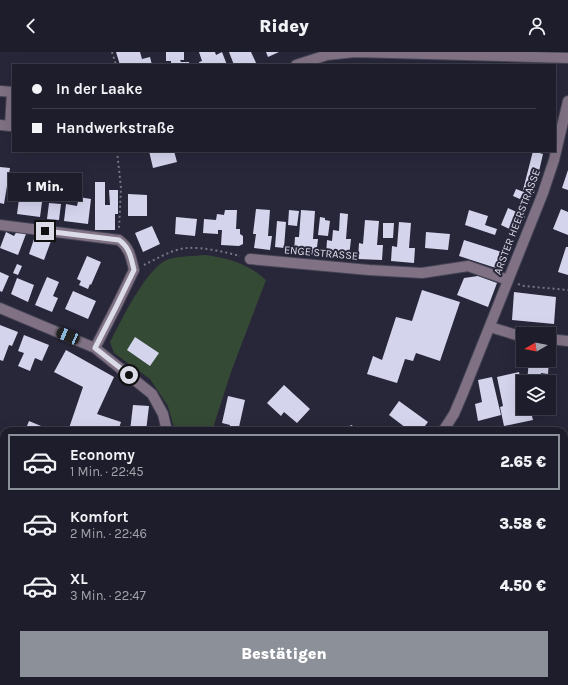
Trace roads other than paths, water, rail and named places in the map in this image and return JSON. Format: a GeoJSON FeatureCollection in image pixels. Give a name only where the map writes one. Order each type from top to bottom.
{"type":"FeatureCollection","features":[{"type":"Feature","properties":{"kind":"street"},"geometry":{"type":"LineString","coordinates":[[299,64],[327,55],[355,52],[568,58]]}},
{"type":"Feature","properties":{"kind":"street"},"geometry":{"type":"LineString","coordinates":[[0,91],[12,92],[10,126],[0,125]]}},
{"type":"Feature","properties":{"kind":"street","name":"ARSTER HEERSTRASSE"},"geometry":{"type":"LineString","coordinates":[[556,152],[568,101]]}},
{"type":"Feature","properties":{"kind":"street","name":"ARSTER HEERSTRASSE"},"geometry":{"type":"LineString","coordinates":[[446,427],[454,414],[490,327],[543,193],[556,152]]}},
{"type":"Feature","properties":{"kind":"street"},"geometry":{"type":"LineString","coordinates":[[0,225],[119,240],[125,245],[130,252],[134,270],[95,348]]}},
{"type":"Feature","properties":{"kind":"street","name":"ENGE STRASSE"},"geometry":{"type":"LineString","coordinates":[[250,259],[369,270],[422,273],[468,266],[508,280]]}},
{"type":"Feature","properties":{"kind":"street"},"geometry":{"type":"LineString","coordinates":[[0,308],[95,348],[152,394],[163,414],[166,427]]}},
{"type":"Feature","properties":{"kind":"street"},"geometry":{"type":"LineString","coordinates":[[490,327],[516,335]]}},
{"type":"Feature","properties":{"kind":"street"},"geometry":{"type":"LineString","coordinates":[[556,340],[568,341]]}}]}
